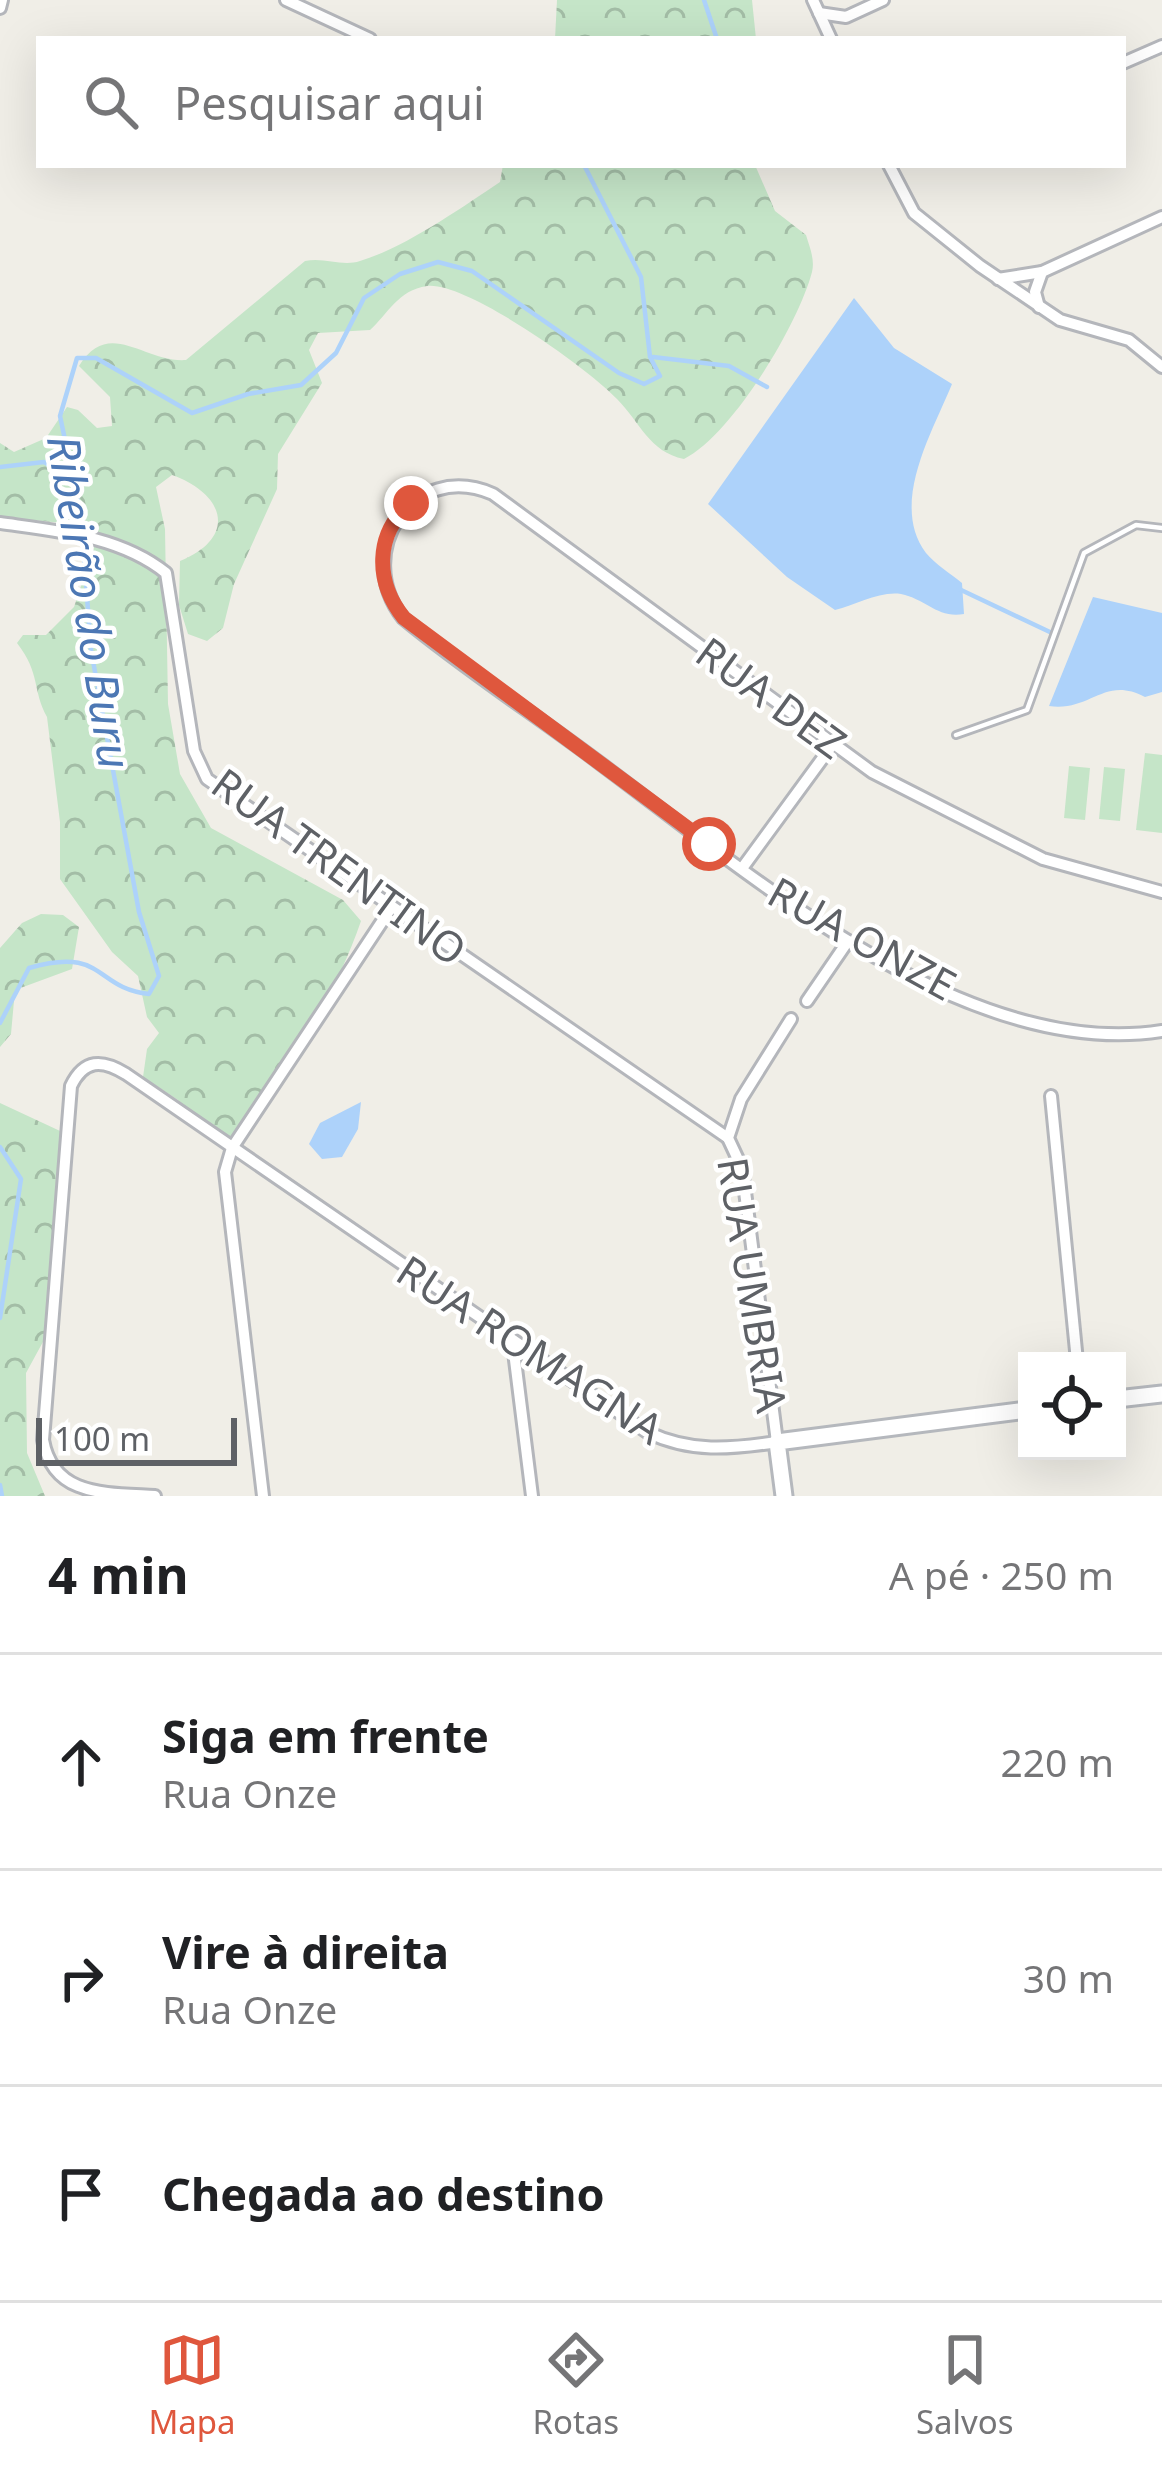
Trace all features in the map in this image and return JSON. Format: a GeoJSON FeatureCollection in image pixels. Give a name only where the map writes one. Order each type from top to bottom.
{"type":"FeatureCollection","features":[{"type":"Feature","properties":{"kind":"street"},"geometry":{"type":"LineString","coordinates":[[286,0],[364,36]]}},
{"type":"Feature","properties":{"kind":"street"},"geometry":{"type":"LineString","coordinates":[[813,0],[830,36]]}},
{"type":"Feature","properties":{"kind":"street"},"geometry":{"type":"LineString","coordinates":[[819,13],[846,17],[884,0]]}},
{"type":"Feature","properties":{"kind":"street"},"geometry":{"type":"LineString","coordinates":[[834,36],[846,17]]}},
{"type":"Feature","properties":{"kind":"street"},"geometry":{"type":"LineString","coordinates":[[1126,62],[1162,46]]}},
{"type":"Feature","properties":{"kind":"street"},"geometry":{"type":"LineString","coordinates":[[890,168],[914,213],[998,279],[1060,320],[1130,340],[1162,367]]}},
{"type":"Feature","properties":{"kind":"street"},"geometry":{"type":"LineString","coordinates":[[898,184],[903,168]]}},
{"type":"Feature","properties":{"kind":"street"},"geometry":{"type":"LineString","coordinates":[[998,279],[1042,272],[1162,218]]}},
{"type":"Feature","properties":{"kind":"street"},"geometry":{"type":"LineString","coordinates":[[1039,307],[1035,292],[1042,272]]}},
{"type":"Feature","properties":{"kind":"street","name":"RUA DEZ"},"geometry":{"type":"LineString","coordinates":[[403,509],[429,492],[452,486],[493,494],[872,772],[1043,859],[1162,892]]}},
{"type":"Feature","properties":{"kind":"street","name":"RUA ONZE"},"geometry":{"type":"LineString","coordinates":[[403,509],[384,543],[382,572],[388,596],[404,618],[848,941],[904,972],[1027,1022],[1084,1032],[1162,1031]]}},
{"type":"Feature","properties":{"kind":"street","name":"RUA TRENTINO"},"geometry":{"type":"LineString","coordinates":[[0,523],[76,533],[148,559],[166,573],[194,751],[207,779],[728,1138]]}},
{"type":"Feature","properties":{"kind":"street"},"geometry":{"type":"LineString","coordinates":[[743,866],[833,744]]}},
{"type":"Feature","properties":{"kind":"street"},"geometry":{"type":"LineString","coordinates":[[263,1496],[225,1172],[232,1148],[391,908]]}},
{"type":"Feature","properties":{"kind":"street"},"geometry":{"type":"LineString","coordinates":[[807,1001],[848,941]]}},
{"type":"Feature","properties":{"kind":"street","name":"RUA UMBRIA"},"geometry":{"type":"LineString","coordinates":[[784,1496],[742,1168],[728,1138],[741,1099],[790,1019]]}},
{"type":"Feature","properties":{"kind":"street","name":"RUA ROMAGNA"},"geometry":{"type":"LineString","coordinates":[[155,1496],[86,1492],[62,1484],[47,1466],[43,1440],[70,1086],[90,1064],[110,1064],[513,1344],[674,1444],[732,1449],[1018,1411]]}},
{"type":"Feature","properties":{"kind":"street"},"geometry":{"type":"LineString","coordinates":[[1051,1096],[1076,1352]]}},
{"type":"Feature","properties":{"kind":"street"},"geometry":{"type":"LineString","coordinates":[[513,1344],[532,1496]]}},
{"type":"Feature","properties":{"kind":"street"},"geometry":{"type":"LineString","coordinates":[[1126,1398],[1162,1394]]}},
{"type":"Feature","properties":{"kind":"lane"},"geometry":{"type":"LineString","coordinates":[[956,735],[1027,710],[1084,553],[1136,525],[1162,528]]}},
{"type":"Feature","properties":{"kind":"green space"},"geometry":{"type":"Polygon","coordinates":[[[557,0],[752,0],[756,36],[555,36],[557,0]]]}},
{"type":"Feature","properties":{"kind":"green space"},"geometry":{"type":"Polygon","coordinates":[[[502,168],[756,168],[775,211],[806,235],[812,272],[793,320],[761,376],[722,427],[684,459],[653,443],[617,399],[555,349],[497,312],[445,288],[427,286],[408,292],[370,330],[318,333],[309,350],[322,383],[278,454],[277,489],[234,584],[223,628],[207,641],[188,634],[179,605],[180,561],[211,540],[218,516],[204,493],[190,483],[172,475],[156,487],[165,529],[168,704],[180,774],[211,828],[343,900],[361,921],[322,1008],[235,1141],[206,1123],[184,1119],[178,1100],[143,1077],[147,1049],[159,1033],[147,1017],[138,976],[112,952],[60,879],[60,822],[47,717],[30,664],[17,643],[23,635],[46,635],[74,607],[94,547],[73,524],[0,517],[0,443],[14,452],[46,438],[67,407],[78,410],[97,428],[112,426],[110,397],[79,366],[102,345],[115,343],[186,360],[305,261],[353,263],[378,255],[500,182],[502,168]]]}},
{"type":"Feature","properties":{"kind":"green space"},"geometry":{"type":"Polygon","coordinates":[[[1145,753],[1162,755],[1162,833],[1136,830],[1145,753]]]}},
{"type":"Feature","properties":{"kind":"green space"},"geometry":{"type":"Polygon","coordinates":[[[1069,766],[1090,768],[1085,820],[1064,818],[1069,766]]]}},
{"type":"Feature","properties":{"kind":"green space"},"geometry":{"type":"Polygon","coordinates":[[[1104,767],[1125,769],[1120,821],[1099,819],[1104,767]]]}},
{"type":"Feature","properties":{"kind":"green space"},"geometry":{"type":"Polygon","coordinates":[[[41,914],[63,915],[79,927],[72,969],[15,990],[11,1034],[0,1047],[0,948],[22,923],[41,914]]]}},
{"type":"Feature","properties":{"kind":"green space"},"geometry":{"type":"Polygon","coordinates":[[[0,1103],[73,1137],[50,1329],[26,1373],[27,1453],[45,1496],[0,1496],[0,1103]]]}},
{"type":"Feature","properties":{"kind":"water"},"geometry":{"type":"Polygon","coordinates":[[[854,298],[894,348],[952,384],[918,468],[912,513],[926,553],[962,583],[964,614],[947,614],[901,594],[876,596],[835,610],[787,577],[708,504],[854,298]]]}},
{"type":"Feature","properties":{"kind":"water"},"geometry":{"type":"Polygon","coordinates":[[[1093,597],[1162,613],[1162,692],[1145,697],[1119,690],[1076,704],[1049,706],[1093,597]]]}},
{"type":"Feature","properties":{"kind":"water"},"geometry":{"type":"Polygon","coordinates":[[[361,1102],[358,1129],[342,1157],[322,1159],[309,1144],[320,1123],[361,1102]]]}},
{"type":"Feature","properties":{"kind":"waterway","name":"Ribeirão do Buru"},"geometry":{"type":"LineString","coordinates":[[704,0],[716,36]]}},
{"type":"Feature","properties":{"kind":"waterway","name":"Ribeirão do Buru"},"geometry":{"type":"LineString","coordinates":[[0,1023],[29,968],[72,962],[86,965],[131,990],[149,994],[159,976],[139,912],[91,650],[81,516],[60,416],[77,358],[96,358],[192,413],[248,394],[301,385],[336,353],[364,298],[400,274],[438,262],[472,271],[619,373],[644,384],[660,376],[650,357],[641,277],[586,168]]}},
{"type":"Feature","properties":{"kind":"waterway"},"geometry":{"type":"LineString","coordinates":[[653,357],[729,366],[767,387]]}},
{"type":"Feature","properties":{"kind":"waterway"},"geometry":{"type":"LineString","coordinates":[[0,467],[44,462],[68,476]]}},
{"type":"Feature","properties":{"kind":"waterway"},"geometry":{"type":"LineString","coordinates":[[959,589],[1052,633]]}},
{"type":"Feature","properties":{"kind":"waterway","name":"Ribeirão do Buru"},"geometry":{"type":"LineString","coordinates":[[0,1147],[21,1179],[0,1318]]}},
{"type":"Feature","properties":{"kind":"waterway","name":"Ribeirão do Buru"},"geometry":{"type":"LineString","coordinates":[[0,1485],[2,1496]]}},
{"type":"Feature","properties":{"kind":"route"},"geometry":{"type":"LineString","coordinates":[[411,503],[392,525],[382,556],[384,585],[404,618],[709,844]]}}]}
